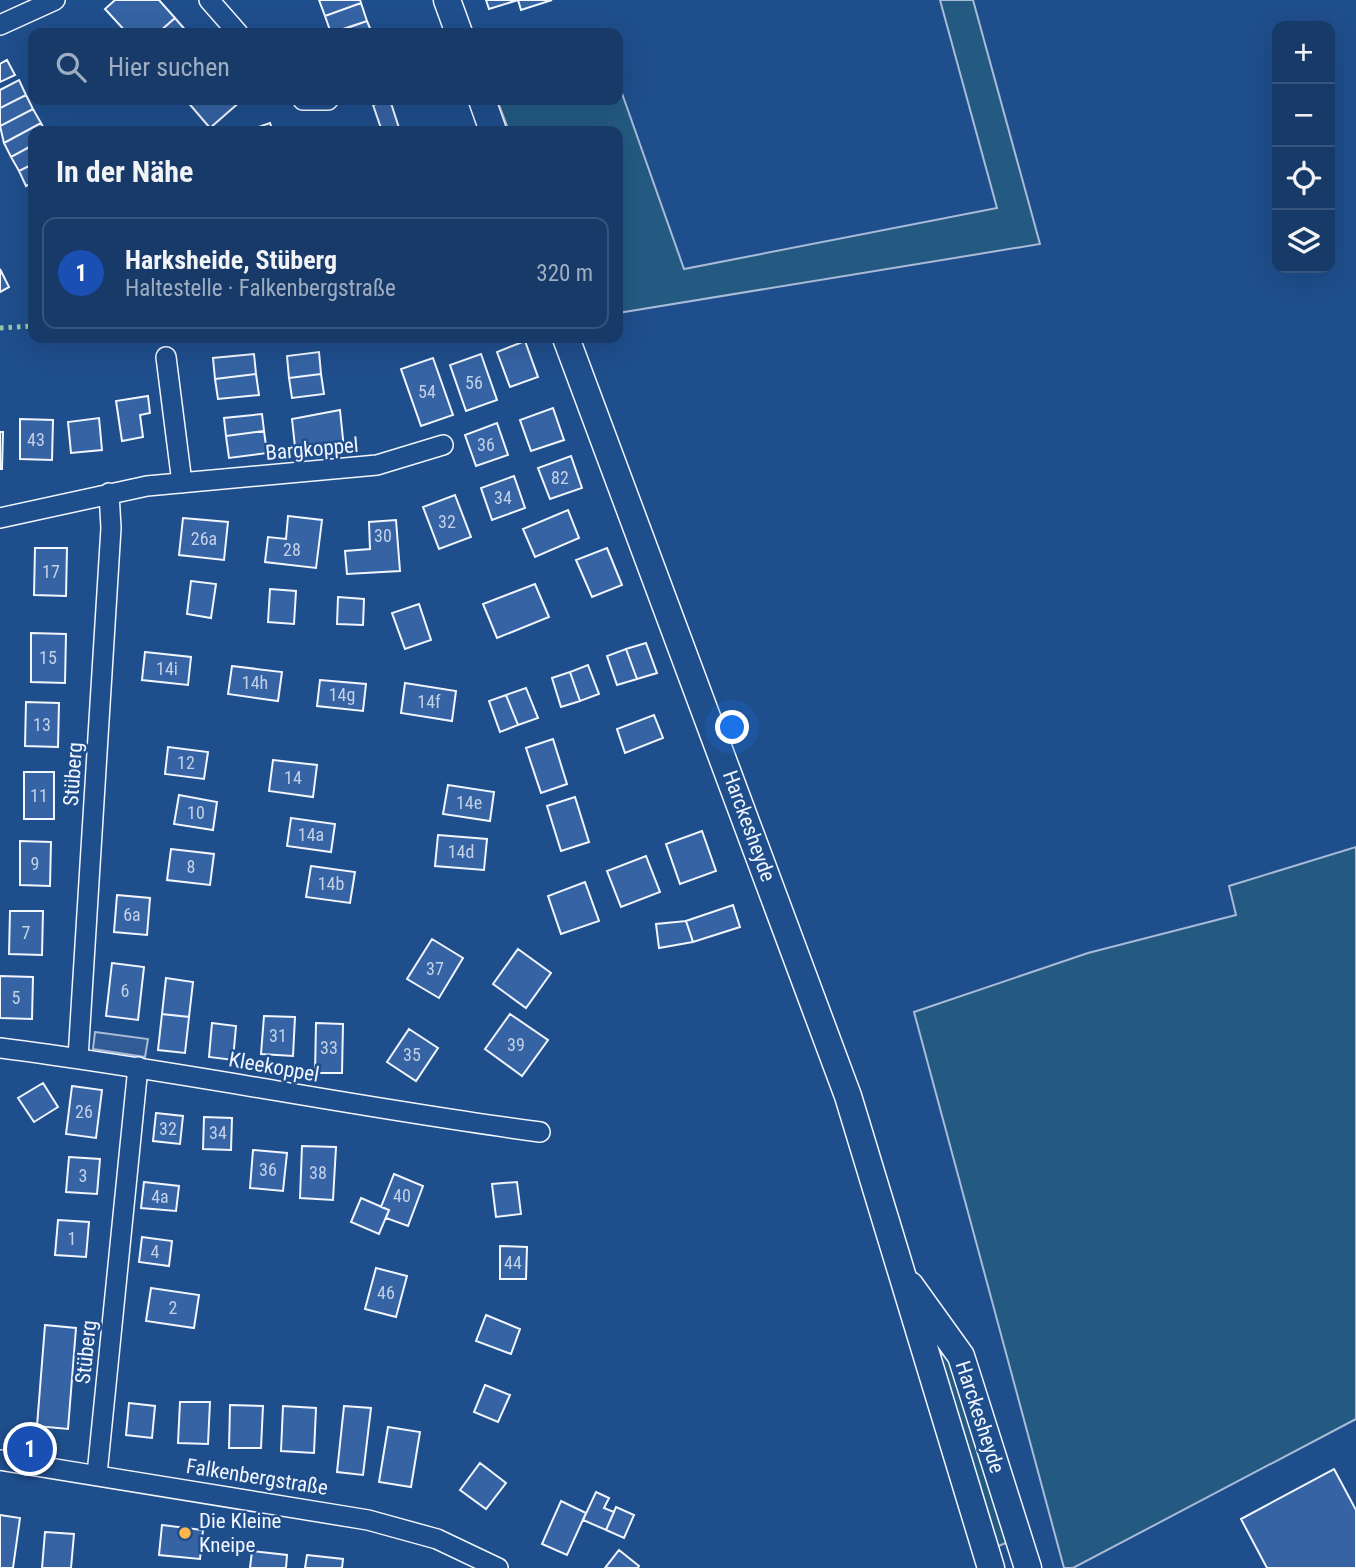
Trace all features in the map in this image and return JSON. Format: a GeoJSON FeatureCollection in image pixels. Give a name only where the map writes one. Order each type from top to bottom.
{"type":"FeatureCollection","features":[{"type":"Feature","properties":{"kind":"main road"},"geometry":{"type":"LineString","coordinates":[[447,0],[457,28]]}},
{"type":"Feature","properties":{"kind":"main road"},"geometry":{"type":"LineString","coordinates":[[484,105],[491,126]]}},
{"type":"Feature","properties":{"kind":"main road","name":"Harckesheyde"},"geometry":{"type":"LineString","coordinates":[[568,343],[823,1026],[906,1279],[924,1355],[991,1568]]}},
{"type":"Feature","properties":{"kind":"main road","name":"Harckesheyde"},"geometry":{"type":"LineString","coordinates":[[906,1279],[961,1356],[1028,1568]]}},
{"type":"Feature","properties":{"kind":"street"},"geometry":{"type":"LineString","coordinates":[[0,25],[55,0]]}},
{"type":"Feature","properties":{"kind":"street"},"geometry":{"type":"LineString","coordinates":[[209,0],[234,28]]}},
{"type":"Feature","properties":{"kind":"street"},"geometry":{"type":"LineString","coordinates":[[166,357],[182,483]]}},
{"type":"Feature","properties":{"kind":"street","name":"Bargkoppel"},"geometry":{"type":"LineString","coordinates":[[0,518],[109,493],[182,483],[377,466],[443,445]]}},
{"type":"Feature","properties":{"kind":"street","name":"Stüberg"},"geometry":{"type":"LineString","coordinates":[[78,1058],[111,528],[109,493]]}},
{"type":"Feature","properties":{"kind":"street","name":"Kleekoppel"},"geometry":{"type":"LineString","coordinates":[[0,1048],[138,1067],[396,1113],[540,1132]]}},
{"type":"Feature","properties":{"kind":"street","name":"Stüberg"},"geometry":{"type":"LineString","coordinates":[[97,1474],[138,1067]]}},
{"type":"Feature","properties":{"kind":"street","name":"Falkenbergstraße"},"geometry":{"type":"LineString","coordinates":[[0,1460],[368,1520],[437,1539],[498,1568]]}},
{"type":"Feature","properties":{"kind":"shaded area"},"geometry":{"type":"Polygon","coordinates":[[[940,0],[973,0],[1040,244],[623,312],[623,126],[507,126],[499,105],[623,105],[623,96],[684,269],[997,208],[940,0]]]}},
{"type":"Feature","properties":{"kind":"shaded area"},"geometry":{"type":"Polygon","coordinates":[[[1356,847],[1356,1419],[1073,1568],[1064,1568],[914,1012],[1088,953],[1236,915],[1229,886],[1356,847]]]}},
{"type":"Feature","properties":{"kind":"shaded area"},"geometry":{"type":"Polygon","coordinates":[[[95,1032],[148,1039],[145,1057],[93,1049],[95,1032]]]}},
{"type":"Feature","properties":{"kind":"shaded area"},"geometry":{"type":"Polygon","coordinates":[[[942,1351],[955,1360],[1011,1541],[996,1547],[940,1364],[942,1351]]]}},
{"type":"Feature","properties":{"kind":"building"},"geometry":{"type":"Polygon","coordinates":[[[115,0],[159,0],[175,18],[164,28],[122,28],[105,9],[115,0]]]}},
{"type":"Feature","properties":{"kind":"building"},"geometry":{"type":"Polygon","coordinates":[[[319,0],[360,0],[361,3],[325,16],[319,0]]]}},
{"type":"Feature","properties":{"kind":"building"},"geometry":{"type":"Polygon","coordinates":[[[486,0],[518,0],[489,9],[486,0]]]}},
{"type":"Feature","properties":{"kind":"building"},"geometry":{"type":"Polygon","coordinates":[[[518,0],[552,0],[521,10],[518,0]]]}},
{"type":"Feature","properties":{"kind":"building"},"geometry":{"type":"Polygon","coordinates":[[[361,3],[367,21],[346,28],[329,28],[325,16],[361,3]]]}},
{"type":"Feature","properties":{"kind":"building"},"geometry":{"type":"Polygon","coordinates":[[[175,18],[184,28],[164,28],[175,18]]]}},
{"type":"Feature","properties":{"kind":"building"},"geometry":{"type":"Polygon","coordinates":[[[367,21],[370,28],[347,28],[367,21]]]}},
{"type":"Feature","properties":{"kind":"building"},"geometry":{"type":"Polygon","coordinates":[[[7,60],[15,75],[0,82],[0,64],[7,60]]]}},
{"type":"Feature","properties":{"kind":"building"},"geometry":{"type":"Polygon","coordinates":[[[19,80],[26,95],[0,108],[0,90],[19,80]]]}},
{"type":"Feature","properties":{"kind":"building"},"geometry":{"type":"Polygon","coordinates":[[[26,95],[28,105],[33,109],[0,126],[0,108],[26,95]]]}},
{"type":"Feature","properties":{"kind":"building"},"geometry":{"type":"Polygon","coordinates":[[[190,105],[236,105],[212,126],[208,126],[190,105]]]}},
{"type":"Feature","properties":{"kind":"building"},"geometry":{"type":"Polygon","coordinates":[[[373,105],[392,105],[398,126],[380,126],[373,105]]]}},
{"type":"Feature","properties":{"kind":"building"},"geometry":{"type":"Polygon","coordinates":[[[33,109],[41,123],[28,126],[28,130],[4,143],[0,126],[33,109]]]}},
{"type":"Feature","properties":{"kind":"building"},"geometry":{"type":"Polygon","coordinates":[[[28,130],[28,148],[11,157],[4,143],[28,130]]]}},
{"type":"Feature","properties":{"kind":"building"},"geometry":{"type":"Polygon","coordinates":[[[28,148],[28,166],[19,171],[11,157],[28,148]]]}},
{"type":"Feature","properties":{"kind":"building"},"geometry":{"type":"Polygon","coordinates":[[[28,166],[26,186],[19,171],[28,166]]]}},
{"type":"Feature","properties":{"kind":"building"},"geometry":{"type":"Polygon","coordinates":[[[0,269],[9,287],[0,292],[0,269]]]}},
{"type":"Feature","properties":{"kind":"building"},"geometry":{"type":"Polygon","coordinates":[[[526,343],[538,377],[510,387],[497,352],[526,343]]]}},
{"type":"Feature","properties":{"kind":"building"},"geometry":{"type":"Polygon","coordinates":[[[319,352],[321,374],[289,378],[287,356],[319,352]]]}},
{"type":"Feature","properties":{"kind":"building"},"geometry":{"type":"Polygon","coordinates":[[[254,354],[256,374],[215,379],[213,358],[254,354]]]}},
{"type":"Feature","properties":{"kind":"building"},"geometry":{"type":"Polygon","coordinates":[[[481,354],[497,400],[466,411],[450,365],[481,354]]]}},
{"type":"Feature","properties":{"kind":"building"},"geometry":{"type":"Polygon","coordinates":[[[433,358],[453,415],[421,426],[401,369],[433,358]]]}},
{"type":"Feature","properties":{"kind":"building"},"geometry":{"type":"Polygon","coordinates":[[[256,374],[259,395],[218,399],[215,379],[256,374]]]}},
{"type":"Feature","properties":{"kind":"building"},"geometry":{"type":"Polygon","coordinates":[[[321,374],[324,394],[292,398],[289,378],[321,374]]]}},
{"type":"Feature","properties":{"kind":"building"},"geometry":{"type":"Polygon","coordinates":[[[148,396],[150,413],[140,415],[143,437],[122,441],[116,401],[148,396]]]}},
{"type":"Feature","properties":{"kind":"building"},"geometry":{"type":"Polygon","coordinates":[[[553,408],[564,440],[531,451],[520,420],[553,408]]]}},
{"type":"Feature","properties":{"kind":"building"},"geometry":{"type":"Polygon","coordinates":[[[340,410],[344,449],[296,456],[292,419],[340,410]]]}},
{"type":"Feature","properties":{"kind":"building"},"geometry":{"type":"Polygon","coordinates":[[[262,414],[264,431],[226,436],[224,418],[262,414]]]}},
{"type":"Feature","properties":{"kind":"building"},"geometry":{"type":"Polygon","coordinates":[[[99,418],[102,450],[71,453],[68,422],[99,418]]]}},
{"type":"Feature","properties":{"kind":"building"},"geometry":{"type":"Polygon","coordinates":[[[20,419],[53,420],[52,460],[20,459],[20,419]]]}},
{"type":"Feature","properties":{"kind":"building"},"geometry":{"type":"Polygon","coordinates":[[[497,423],[508,455],[476,466],[465,435],[497,423]]]}},
{"type":"Feature","properties":{"kind":"building"},"geometry":{"type":"Polygon","coordinates":[[[264,431],[267,453],[229,458],[226,436],[264,431]]]}},
{"type":"Feature","properties":{"kind":"building"},"geometry":{"type":"Polygon","coordinates":[[[0,432],[3,432],[2,469],[0,469],[0,432]]]}},
{"type":"Feature","properties":{"kind":"building"},"geometry":{"type":"Polygon","coordinates":[[[571,456],[582,488],[550,499],[538,468],[571,456]]]}},
{"type":"Feature","properties":{"kind":"building"},"geometry":{"type":"Polygon","coordinates":[[[514,476],[525,508],[492,520],[481,488],[514,476]]]}},
{"type":"Feature","properties":{"kind":"building"},"geometry":{"type":"Polygon","coordinates":[[[455,495],[471,537],[439,549],[423,507],[455,495]]]}},
{"type":"Feature","properties":{"kind":"building"},"geometry":{"type":"Polygon","coordinates":[[[568,510],[579,538],[535,557],[523,529],[568,510]]]}},
{"type":"Feature","properties":{"kind":"building"},"geometry":{"type":"Polygon","coordinates":[[[288,516],[322,520],[316,568],[265,562],[268,537],[286,539],[288,516]]]}},
{"type":"Feature","properties":{"kind":"building"},"geometry":{"type":"Polygon","coordinates":[[[183,518],[228,522],[224,560],[179,555],[183,518]]]}},
{"type":"Feature","properties":{"kind":"building"},"geometry":{"type":"Polygon","coordinates":[[[396,520],[400,571],[347,574],[345,551],[370,549],[369,522],[396,520]]]}},
{"type":"Feature","properties":{"kind":"building"},"geometry":{"type":"Polygon","coordinates":[[[35,548],[67,548],[66,596],[34,595],[35,548]]]}},
{"type":"Feature","properties":{"kind":"building"},"geometry":{"type":"Polygon","coordinates":[[[607,548],[622,585],[592,597],[576,560],[607,548]]]}},
{"type":"Feature","properties":{"kind":"building"},"geometry":{"type":"Polygon","coordinates":[[[191,581],[216,584],[211,618],[187,614],[191,581]]]}},
{"type":"Feature","properties":{"kind":"building"},"geometry":{"type":"Polygon","coordinates":[[[535,584],[549,617],[497,638],[483,604],[535,584]]]}},
{"type":"Feature","properties":{"kind":"building"},"geometry":{"type":"Polygon","coordinates":[[[270,589],[296,591],[294,624],[268,622],[270,589]]]}},
{"type":"Feature","properties":{"kind":"building"},"geometry":{"type":"Polygon","coordinates":[[[338,597],[364,599],[363,625],[337,624],[338,597]]]}},
{"type":"Feature","properties":{"kind":"building"},"geometry":{"type":"Polygon","coordinates":[[[419,604],[431,640],[405,649],[392,613],[419,604]]]}},
{"type":"Feature","properties":{"kind":"building"},"geometry":{"type":"Polygon","coordinates":[[[31,633],[66,634],[65,683],[31,682],[31,633]]]}},
{"type":"Feature","properties":{"kind":"building"},"geometry":{"type":"Polygon","coordinates":[[[646,643],[657,673],[637,679],[626,649],[646,643]]]}},
{"type":"Feature","properties":{"kind":"building"},"geometry":{"type":"Polygon","coordinates":[[[626,649],[637,679],[617,685],[607,656],[626,649]]]}},
{"type":"Feature","properties":{"kind":"building"},"geometry":{"type":"Polygon","coordinates":[[[145,652],[191,657],[188,685],[142,680],[145,652]]]}},
{"type":"Feature","properties":{"kind":"building"},"geometry":{"type":"Polygon","coordinates":[[[588,665],[599,694],[580,701],[570,672],[588,665]]]}},
{"type":"Feature","properties":{"kind":"building"},"geometry":{"type":"Polygon","coordinates":[[[232,666],[282,672],[278,701],[228,694],[232,666]]]}},
{"type":"Feature","properties":{"kind":"building"},"geometry":{"type":"Polygon","coordinates":[[[570,672],[580,701],[561,707],[552,678],[570,672]]]}},
{"type":"Feature","properties":{"kind":"building"},"geometry":{"type":"Polygon","coordinates":[[[320,680],[366,684],[363,711],[317,706],[320,680]]]}},
{"type":"Feature","properties":{"kind":"building"},"geometry":{"type":"Polygon","coordinates":[[[405,683],[456,691],[452,721],[401,713],[405,683]]]}},
{"type":"Feature","properties":{"kind":"building"},"geometry":{"type":"Polygon","coordinates":[[[526,688],[538,718],[518,725],[506,695],[526,688]]]}},
{"type":"Feature","properties":{"kind":"building"},"geometry":{"type":"Polygon","coordinates":[[[506,695],[518,725],[500,732],[489,701],[506,695]]]}},
{"type":"Feature","properties":{"kind":"building"},"geometry":{"type":"Polygon","coordinates":[[[26,702],[59,703],[58,747],[25,746],[26,702]]]}},
{"type":"Feature","properties":{"kind":"building"},"geometry":{"type":"Polygon","coordinates":[[[654,715],[663,738],[625,753],[617,729],[654,715]]]}},
{"type":"Feature","properties":{"kind":"building"},"geometry":{"type":"Polygon","coordinates":[[[553,739],[567,784],[541,793],[526,748],[553,739]]]}},
{"type":"Feature","properties":{"kind":"building"},"geometry":{"type":"Polygon","coordinates":[[[168,747],[208,752],[204,779],[165,774],[168,747]]]}},
{"type":"Feature","properties":{"kind":"building"},"geometry":{"type":"Polygon","coordinates":[[[273,760],[317,765],[313,797],[269,791],[273,760]]]}},
{"type":"Feature","properties":{"kind":"building"},"geometry":{"type":"Polygon","coordinates":[[[24,772],[54,772],[54,819],[24,819],[24,772]]]}},
{"type":"Feature","properties":{"kind":"building"},"geometry":{"type":"Polygon","coordinates":[[[448,785],[494,792],[490,821],[443,814],[448,785]]]}},
{"type":"Feature","properties":{"kind":"building"},"geometry":{"type":"Polygon","coordinates":[[[179,795],[217,802],[213,830],[174,824],[179,795]]]}},
{"type":"Feature","properties":{"kind":"building"},"geometry":{"type":"Polygon","coordinates":[[[575,797],[589,842],[561,851],[547,806],[575,797]]]}},
{"type":"Feature","properties":{"kind":"building"},"geometry":{"type":"Polygon","coordinates":[[[291,818],[335,824],[331,852],[287,846],[291,818]]]}},
{"type":"Feature","properties":{"kind":"building"},"geometry":{"type":"Polygon","coordinates":[[[702,831],[716,871],[680,884],[666,844],[702,831]]]}},
{"type":"Feature","properties":{"kind":"building"},"geometry":{"type":"Polygon","coordinates":[[[438,835],[487,839],[484,870],[435,866],[438,835]]]}},
{"type":"Feature","properties":{"kind":"building"},"geometry":{"type":"Polygon","coordinates":[[[20,841],[51,842],[50,886],[20,885],[20,841]]]}},
{"type":"Feature","properties":{"kind":"building"},"geometry":{"type":"Polygon","coordinates":[[[171,849],[214,854],[210,885],[167,880],[171,849]]]}},
{"type":"Feature","properties":{"kind":"building"},"geometry":{"type":"Polygon","coordinates":[[[646,856],[660,892],[621,907],[607,871],[646,856]]]}},
{"type":"Feature","properties":{"kind":"building"},"geometry":{"type":"Polygon","coordinates":[[[311,866],[355,872],[350,903],[306,897],[311,866]]]}},
{"type":"Feature","properties":{"kind":"building"},"geometry":{"type":"Polygon","coordinates":[[[585,882],[599,921],[561,934],[548,896],[585,882]]]}},
{"type":"Feature","properties":{"kind":"building"},"geometry":{"type":"Polygon","coordinates":[[[117,895],[150,898],[147,935],[114,932],[117,895]]]}},
{"type":"Feature","properties":{"kind":"building"},"geometry":{"type":"Polygon","coordinates":[[[733,905],[740,927],[693,942],[686,921],[733,905]]]}},
{"type":"Feature","properties":{"kind":"building"},"geometry":{"type":"Polygon","coordinates":[[[10,911],[43,911],[42,955],[9,954],[10,911]]]}},
{"type":"Feature","properties":{"kind":"building"},"geometry":{"type":"Polygon","coordinates":[[[686,921],[693,942],[659,948],[656,924],[686,921]]]}},
{"type":"Feature","properties":{"kind":"building"},"geometry":{"type":"Polygon","coordinates":[[[432,939],[463,958],[439,998],[407,979],[432,939]]]}},
{"type":"Feature","properties":{"kind":"building"},"geometry":{"type":"Polygon","coordinates":[[[518,949],[551,973],[526,1008],[493,984],[518,949]]]}},
{"type":"Feature","properties":{"kind":"building"},"geometry":{"type":"Polygon","coordinates":[[[112,963],[144,967],[138,1020],[106,1016],[112,963]]]}},
{"type":"Feature","properties":{"kind":"building"},"geometry":{"type":"Polygon","coordinates":[[[0,976],[33,977],[32,1019],[0,1018],[0,976]]]}},
{"type":"Feature","properties":{"kind":"building"},"geometry":{"type":"Polygon","coordinates":[[[166,978],[193,982],[189,1017],[162,1014],[166,978]]]}},
{"type":"Feature","properties":{"kind":"building"},"geometry":{"type":"Polygon","coordinates":[[[162,1014],[189,1017],[185,1053],[158,1050],[162,1014]]]}},
{"type":"Feature","properties":{"kind":"building"},"geometry":{"type":"Polygon","coordinates":[[[510,1014],[548,1040],[522,1076],[485,1049],[510,1014]]]}},
{"type":"Feature","properties":{"kind":"building"},"geometry":{"type":"Polygon","coordinates":[[[264,1016],[295,1017],[293,1056],[261,1054],[264,1016]]]}},
{"type":"Feature","properties":{"kind":"building"},"geometry":{"type":"Polygon","coordinates":[[[212,1023],[236,1026],[233,1060],[209,1057],[212,1023]]]}},
{"type":"Feature","properties":{"kind":"building"},"geometry":{"type":"Polygon","coordinates":[[[316,1023],[343,1024],[342,1073],[315,1073],[316,1023]]]}},
{"type":"Feature","properties":{"kind":"building"},"geometry":{"type":"Polygon","coordinates":[[[409,1029],[438,1048],[416,1081],[387,1062],[409,1029]]]}},
{"type":"Feature","properties":{"kind":"building"},"geometry":{"type":"Polygon","coordinates":[[[43,1083],[58,1107],[34,1122],[18,1098],[43,1083]]]}},
{"type":"Feature","properties":{"kind":"building"},"geometry":{"type":"Polygon","coordinates":[[[72,1086],[102,1090],[96,1138],[66,1134],[72,1086]]]}},
{"type":"Feature","properties":{"kind":"building"},"geometry":{"type":"Polygon","coordinates":[[[156,1113],[183,1116],[180,1144],[153,1141],[156,1113]]]}},
{"type":"Feature","properties":{"kind":"building"},"geometry":{"type":"Polygon","coordinates":[[[204,1117],[232,1118],[231,1150],[203,1149],[204,1117]]]}},
{"type":"Feature","properties":{"kind":"building"},"geometry":{"type":"Polygon","coordinates":[[[302,1146],[336,1147],[333,1200],[300,1198],[302,1146]]]}},
{"type":"Feature","properties":{"kind":"building"},"geometry":{"type":"Polygon","coordinates":[[[253,1150],[287,1153],[283,1191],[250,1188],[253,1150]]]}},
{"type":"Feature","properties":{"kind":"building"},"geometry":{"type":"Polygon","coordinates":[[[69,1157],[100,1159],[97,1194],[66,1192],[69,1157]]]}},
{"type":"Feature","properties":{"kind":"building"},"geometry":{"type":"Polygon","coordinates":[[[394,1174],[423,1186],[408,1226],[386,1218],[389,1210],[381,1207],[394,1174]]]}},
{"type":"Feature","properties":{"kind":"building"},"geometry":{"type":"Polygon","coordinates":[[[144,1182],[179,1186],[176,1211],[141,1208],[144,1182]]]}},
{"type":"Feature","properties":{"kind":"building"},"geometry":{"type":"Polygon","coordinates":[[[517,1182],[521,1214],[496,1217],[492,1184],[517,1182]]]}},
{"type":"Feature","properties":{"kind":"building"},"geometry":{"type":"Polygon","coordinates":[[[361,1198],[389,1210],[379,1234],[351,1222],[361,1198]]]}},
{"type":"Feature","properties":{"kind":"building"},"geometry":{"type":"Polygon","coordinates":[[[58,1220],[89,1222],[86,1257],[55,1255],[58,1220]]]}},
{"type":"Feature","properties":{"kind":"building"},"geometry":{"type":"Polygon","coordinates":[[[142,1237],[172,1241],[169,1266],[139,1262],[142,1237]]]}},
{"type":"Feature","properties":{"kind":"building"},"geometry":{"type":"Polygon","coordinates":[[[500,1246],[527,1247],[526,1279],[500,1279],[500,1246]]]}},
{"type":"Feature","properties":{"kind":"building"},"geometry":{"type":"Polygon","coordinates":[[[376,1268],[407,1276],[396,1317],[365,1309],[376,1268]]]}},
{"type":"Feature","properties":{"kind":"building"},"geometry":{"type":"Polygon","coordinates":[[[151,1288],[199,1295],[194,1328],[146,1321],[151,1288]]]}},
{"type":"Feature","properties":{"kind":"building"},"geometry":{"type":"Polygon","coordinates":[[[486,1315],[520,1329],[511,1354],[476,1341],[486,1315]]]}},
{"type":"Feature","properties":{"kind":"building"},"geometry":{"type":"Polygon","coordinates":[[[45,1325],[76,1328],[68,1429],[37,1426],[45,1325]]]}},
{"type":"Feature","properties":{"kind":"building"},"geometry":{"type":"Polygon","coordinates":[[[485,1385],[510,1395],[498,1422],[474,1412],[485,1385]]]}},
{"type":"Feature","properties":{"kind":"building"},"geometry":{"type":"Polygon","coordinates":[[[180,1402],[210,1402],[208,1444],[178,1443],[180,1402]]]}},
{"type":"Feature","properties":{"kind":"building"},"geometry":{"type":"Polygon","coordinates":[[[129,1403],[155,1406],[152,1438],[126,1435],[129,1403]]]}},
{"type":"Feature","properties":{"kind":"building"},"geometry":{"type":"Polygon","coordinates":[[[230,1405],[263,1406],[261,1448],[229,1448],[230,1405]]]}},
{"type":"Feature","properties":{"kind":"building"},"geometry":{"type":"Polygon","coordinates":[[[283,1406],[316,1408],[314,1453],[281,1451],[283,1406]]]}},
{"type":"Feature","properties":{"kind":"building"},"geometry":{"type":"Polygon","coordinates":[[[344,1406],[371,1408],[363,1475],[337,1472],[344,1406]]]}},
{"type":"Feature","properties":{"kind":"building"},"geometry":{"type":"Polygon","coordinates":[[[388,1427],[420,1432],[411,1487],[379,1482],[388,1427]]]}},
{"type":"Feature","properties":{"kind":"building"},"geometry":{"type":"Polygon","coordinates":[[[480,1463],[506,1483],[486,1509],[460,1490],[480,1463]]]}},
{"type":"Feature","properties":{"kind":"building"},"geometry":{"type":"Polygon","coordinates":[[[1334,1469],[1356,1510],[1356,1568],[1267,1568],[1241,1519],[1334,1469]]]}},
{"type":"Feature","properties":{"kind":"building"},"geometry":{"type":"Polygon","coordinates":[[[596,1492],[609,1498],[604,1508],[614,1512],[606,1530],[583,1520],[596,1492]]]}},
{"type":"Feature","properties":{"kind":"building"},"geometry":{"type":"Polygon","coordinates":[[[561,1501],[586,1513],[567,1555],[542,1544],[561,1501]]]}},
{"type":"Feature","properties":{"kind":"building"},"geometry":{"type":"Polygon","coordinates":[[[616,1507],[634,1515],[624,1538],[606,1530],[616,1507]]]}},
{"type":"Feature","properties":{"kind":"building"},"geometry":{"type":"Polygon","coordinates":[[[0,1515],[20,1518],[13,1568],[0,1568],[0,1515]]]}},
{"type":"Feature","properties":{"kind":"building"},"geometry":{"type":"Polygon","coordinates":[[[162,1525],[203,1530],[200,1559],[159,1555],[162,1525]]]}},
{"type":"Feature","properties":{"kind":"building"},"geometry":{"type":"Polygon","coordinates":[[[45,1532],[74,1534],[71,1568],[42,1568],[45,1532]]]}},
{"type":"Feature","properties":{"kind":"building"},"geometry":{"type":"Polygon","coordinates":[[[619,1550],[639,1566],[638,1568],[605,1568],[619,1550]]]}},
{"type":"Feature","properties":{"kind":"building"},"geometry":{"type":"Polygon","coordinates":[[[252,1551],[287,1555],[286,1568],[250,1568],[252,1551]]]}},
{"type":"Feature","properties":{"kind":"building"},"geometry":{"type":"Polygon","coordinates":[[[307,1555],[343,1559],[342,1568],[305,1568],[307,1555]]]}},
{"type":"Feature","properties":{"kind":"hedge"},"geometry":{"type":"LineString","coordinates":[[0,328],[28,326]]}},
{"type":"Feature","properties":{"kind":"place","name":"Harksheide, Stüberg"},"geometry":{"type":"Point","coordinates":[30,1449]}},
{"type":"Feature","properties":{"kind":"place","name":"Die Kleine Kneipe"},"geometry":{"type":"Point","coordinates":[185,1533]}}]}
